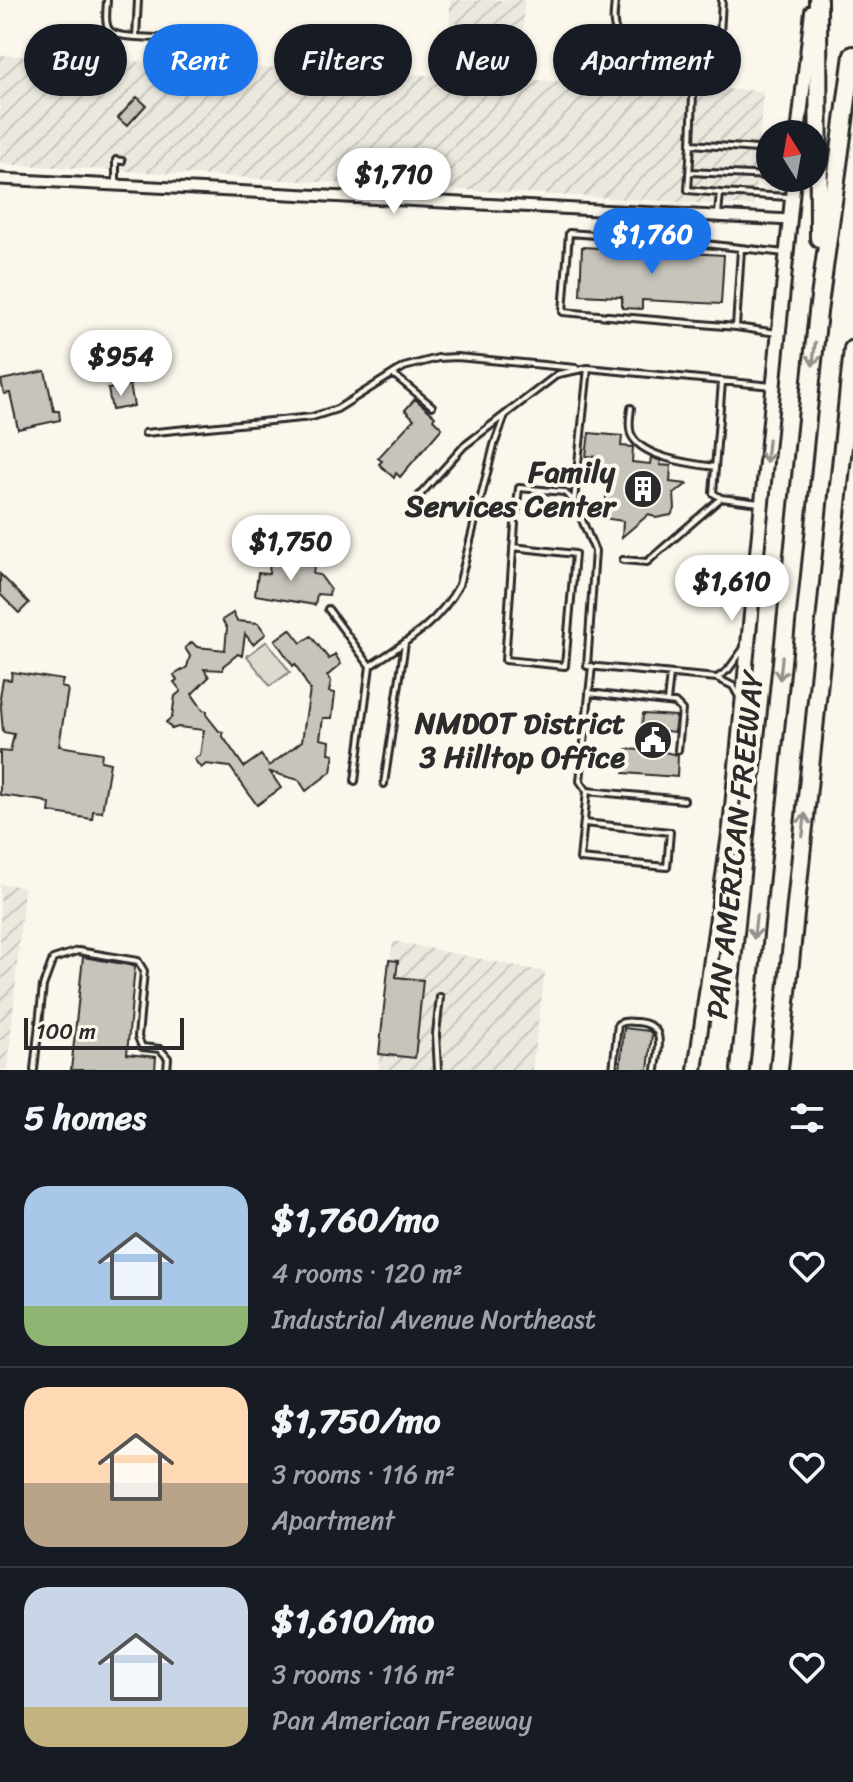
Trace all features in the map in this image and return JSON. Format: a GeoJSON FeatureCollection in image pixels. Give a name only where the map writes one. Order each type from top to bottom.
{"type":"FeatureCollection","features":[{"type":"Feature","properties":{"kind":"highway"},"geometry":{"type":"LineString","coordinates":[[815,0],[820,83],[818,312]]}},
{"type":"Feature","properties":{"kind":"highway","name":"PAN AMERICAN FREEWAY"},"geometry":{"type":"LineString","coordinates":[[740,1070],[818,312],[853,55]]}},
{"type":"Feature","properties":{"kind":"highway"},"geometry":{"type":"LineString","coordinates":[[779,1070],[853,349]]}},
{"type":"Feature","properties":{"kind":"highway"},"geometry":{"type":"LineString","coordinates":[[833,552],[853,456]]}},
{"type":"Feature","properties":{"kind":"main road"},"geometry":{"type":"LineString","coordinates":[[800,120],[815,0]]}},
{"type":"Feature","properties":{"kind":"main road"},"geometry":{"type":"LineString","coordinates":[[695,1070],[730,827],[793,192]]}},
{"type":"Feature","properties":{"kind":"street"},"geometry":{"type":"LineString","coordinates":[[0,179],[790,220]]}},
{"type":"Feature","properties":{"kind":"lane"},"geometry":{"type":"LineString","coordinates":[[107,0],[106,25],[109,31],[114,36],[143,37]]}},
{"type":"Feature","properties":{"kind":"lane"},"geometry":{"type":"LineString","coordinates":[[136,37],[138,0]]}},
{"type":"Feature","properties":{"kind":"lane"},"geometry":{"type":"LineString","coordinates":[[614,24],[615,0]]}},
{"type":"Feature","properties":{"kind":"lane"},"geometry":{"type":"LineString","coordinates":[[721,24],[722,0]]}},
{"type":"Feature","properties":{"kind":"lane"},"geometry":{"type":"LineString","coordinates":[[693,96],[688,190],[792,197]]}},
{"type":"Feature","properties":{"kind":"lane"},"geometry":{"type":"LineString","coordinates":[[691,144],[756,149]]}},
{"type":"Feature","properties":{"kind":"lane"},"geometry":{"type":"LineString","coordinates":[[116,185],[116,160],[122,161]]}},
{"type":"Feature","properties":{"kind":"lane"},"geometry":{"type":"LineString","coordinates":[[690,172],[756,175]]}},
{"type":"Feature","properties":{"kind":"lane"},"geometry":{"type":"LineString","coordinates":[[718,216],[720,193]]}},
{"type":"Feature","properties":{"kind":"lane"},"geometry":{"type":"LineString","coordinates":[[687,242],[689,215]]}},
{"type":"Feature","properties":{"kind":"lane"},"geometry":{"type":"LineString","coordinates":[[779,334],[736,327],[563,312],[569,233],[787,254]]}},
{"type":"Feature","properties":{"kind":"lane"},"geometry":{"type":"LineString","coordinates":[[736,327],[741,249]]}},
{"type":"Feature","properties":{"kind":"lane"},"geometry":{"type":"LineString","coordinates":[[145,433],[312,417],[337,409],[404,367],[438,358],[588,368],[774,387]]}},
{"type":"Feature","properties":{"kind":"lane"},"geometry":{"type":"LineString","coordinates":[[419,496],[464,446],[558,374],[576,368]]}},
{"type":"Feature","properties":{"kind":"lane"},"geometry":{"type":"LineString","coordinates":[[574,501],[588,368]]}},
{"type":"Feature","properties":{"kind":"lane"},"geometry":{"type":"LineString","coordinates":[[393,374],[432,406]]}},
{"type":"Feature","properties":{"kind":"lane"},"geometry":{"type":"LineString","coordinates":[[722,382],[713,493],[721,498],[761,503]]}},
{"type":"Feature","properties":{"kind":"lane"},"geometry":{"type":"LineString","coordinates":[[631,408],[633,439],[678,462],[715,467]]}},
{"type":"Feature","properties":{"kind":"lane"},"geometry":{"type":"LineString","coordinates":[[370,666],[435,621],[451,602],[459,585],[494,445],[506,413]]}},
{"type":"Feature","properties":{"kind":"lane"},"geometry":{"type":"LineString","coordinates":[[516,514],[519,488],[564,492],[574,501],[595,551],[587,666],[717,678],[733,686],[743,703]]}},
{"type":"Feature","properties":{"kind":"lane"},"geometry":{"type":"LineString","coordinates":[[623,560],[647,562],[721,498]]}},
{"type":"Feature","properties":{"kind":"lane"},"geometry":{"type":"LineString","coordinates":[[513,547],[575,554],[565,666],[505,660],[513,547],[515,524]]}},
{"type":"Feature","properties":{"kind":"lane"},"geometry":{"type":"LineString","coordinates":[[328,609],[370,666],[355,781]]}},
{"type":"Feature","properties":{"kind":"lane"},"geometry":{"type":"LineString","coordinates":[[717,678],[728,670],[749,641]]}},
{"type":"Feature","properties":{"kind":"lane"},"geometry":{"type":"LineString","coordinates":[[384,784],[405,643]]}},
{"type":"Feature","properties":{"kind":"lane"},"geometry":{"type":"LineString","coordinates":[[584,823],[670,832],[667,867],[580,859],[587,791],[580,781],[592,666]]}},
{"type":"Feature","properties":{"kind":"lane"},"geometry":{"type":"LineString","coordinates":[[667,702],[670,674]]}},
{"type":"Feature","properties":{"kind":"lane"},"geometry":{"type":"LineString","coordinates":[[589,693],[675,703],[682,710],[678,750]]}},
{"type":"Feature","properties":{"kind":"lane"},"geometry":{"type":"LineString","coordinates":[[587,791],[684,800]]}},
{"type":"Feature","properties":{"kind":"lane"},"geometry":{"type":"LineString","coordinates":[[34,1070],[43,986],[53,959],[78,951],[138,961],[144,971],[138,1037],[142,1047],[160,1049],[168,1058],[167,1070]]}},
{"type":"Feature","properties":{"kind":"lane"},"geometry":{"type":"LineString","coordinates":[[438,1070],[436,1034],[440,997]]}},
{"type":"Feature","properties":{"kind":"lane"},"geometry":{"type":"LineString","coordinates":[[613,1070],[618,1024],[622,1021],[649,1023],[655,1027],[659,1036],[656,1070]]}},
{"type":"Feature","properties":{"kind":"shaded area"},"geometry":{"type":"Polygon","coordinates":[[[450,0],[524,0],[523,24],[449,24],[450,0]]]}},
{"type":"Feature","properties":{"kind":"shaded area"},"geometry":{"type":"Polygon","coordinates":[[[0,55],[24,56],[24,96],[127,96],[127,61],[143,62],[143,96],[258,96],[258,67],[274,68],[274,96],[412,96],[412,74],[428,75],[428,96],[537,96],[537,80],[553,81],[553,96],[741,96],[741,90],[763,91],[761,120],[756,120],[754,206],[0,164],[0,55]]]}},
{"type":"Feature","properties":{"kind":"shaded area"},"geometry":{"type":"Polygon","coordinates":[[[267,641],[290,672],[270,686],[247,656],[267,641]]]}},
{"type":"Feature","properties":{"kind":"shaded area"},"geometry":{"type":"Polygon","coordinates":[[[0,884],[24,887],[8,1070],[0,1070],[0,884]]]}},
{"type":"Feature","properties":{"kind":"shaded area"},"geometry":{"type":"Polygon","coordinates":[[[393,941],[545,972],[532,1070],[378,1070],[393,941]]]}},
{"type":"Feature","properties":{"kind":"building"},"geometry":{"type":"Polygon","coordinates":[[[137,97],[146,105],[127,126],[118,118],[137,97]]]}},
{"type":"Feature","properties":{"kind":"building"},"geometry":{"type":"Polygon","coordinates":[[[582,247],[724,255],[721,304],[642,300],[642,309],[622,308],[622,297],[580,295],[582,247]]]}},
{"type":"Feature","properties":{"kind":"building"},"geometry":{"type":"Polygon","coordinates":[[[45,371],[54,411],[59,411],[60,420],[18,429],[10,393],[4,394],[1,380],[45,371]]]}},
{"type":"Feature","properties":{"kind":"building"},"geometry":{"type":"Polygon","coordinates":[[[130,385],[134,406],[112,410],[108,389],[130,385]]]}},
{"type":"Feature","properties":{"kind":"building"},"geometry":{"type":"Polygon","coordinates":[[[415,399],[435,416],[433,419],[442,428],[400,477],[396,473],[394,478],[379,464],[382,461],[378,458],[414,419],[405,410],[415,399]]]}},
{"type":"Feature","properties":{"kind":"building","name":"Family Services Center"},"geometry":{"type":"Polygon","coordinates":[[[589,433],[622,436],[621,446],[633,447],[632,462],[650,464],[651,457],[661,461],[660,465],[671,466],[670,482],[687,484],[674,494],[675,509],[671,515],[656,518],[649,514],[622,537],[623,521],[590,516],[590,506],[605,508],[608,476],[597,475],[598,457],[586,456],[589,433]]]}},
{"type":"Feature","properties":{"kind":"building"},"geometry":{"type":"Polygon","coordinates":[[[270,560],[314,566],[313,574],[320,575],[330,589],[329,595],[317,594],[315,605],[255,595],[258,573],[269,574],[270,560]]]}},
{"type":"Feature","properties":{"kind":"building"},"geometry":{"type":"Polygon","coordinates":[[[0,574],[29,603],[19,613],[0,594],[0,574]]]}},
{"type":"Feature","properties":{"kind":"building"},"geometry":{"type":"Polygon","coordinates":[[[233,613],[237,621],[258,623],[266,634],[253,644],[245,634],[242,656],[238,654],[223,666],[223,670],[204,669],[209,677],[192,694],[219,731],[223,732],[222,735],[244,767],[261,755],[269,766],[302,741],[310,690],[295,664],[293,666],[275,640],[290,629],[301,643],[311,636],[329,659],[335,654],[341,664],[327,676],[331,681],[329,692],[335,693],[332,718],[323,718],[320,739],[330,741],[329,753],[334,754],[331,772],[306,791],[299,780],[270,772],[281,788],[257,805],[230,767],[206,764],[201,768],[194,759],[200,755],[204,730],[172,729],[166,722],[172,717],[175,696],[181,691],[174,682],[177,680],[174,675],[187,667],[190,656],[185,648],[192,642],[197,647],[225,650],[227,628],[222,620],[233,613]]]}},
{"type":"Feature","properties":{"kind":"building"},"geometry":{"type":"Polygon","coordinates":[[[12,672],[63,680],[61,687],[68,689],[59,746],[102,753],[101,761],[110,763],[102,812],[93,811],[92,819],[49,812],[50,804],[43,801],[0,795],[0,751],[10,752],[14,734],[3,732],[0,697],[3,679],[11,680],[12,672]]]}},
{"type":"Feature","properties":{"kind":"building","name":"NMDOT District 3 Hilltop Office"},"geometry":{"type":"Polygon","coordinates":[[[643,714],[676,716],[674,732],[666,731],[664,752],[678,755],[677,777],[624,773],[626,749],[640,750],[643,714]]]}},
{"type":"Feature","properties":{"kind":"building"},"geometry":{"type":"Polygon","coordinates":[[[83,957],[135,966],[127,1054],[156,1057],[155,1070],[71,1070],[83,957]]]}},
{"type":"Feature","properties":{"kind":"building"},"geometry":{"type":"Polygon","coordinates":[[[389,960],[398,961],[396,977],[423,980],[415,1058],[379,1054],[389,960]]]}},
{"type":"Feature","properties":{"kind":"building"},"geometry":{"type":"Polygon","coordinates":[[[624,1028],[652,1034],[648,1070],[620,1070],[624,1028]]]}},
{"type":"Feature","properties":{"kind":"place","name":"Family Services Center"},"geometry":{"type":"Point","coordinates":[643,489]}},
{"type":"Feature","properties":{"kind":"place","name":"NMDOT District 3 Hilltop Office"},"geometry":{"type":"Point","coordinates":[653,740]}}]}
